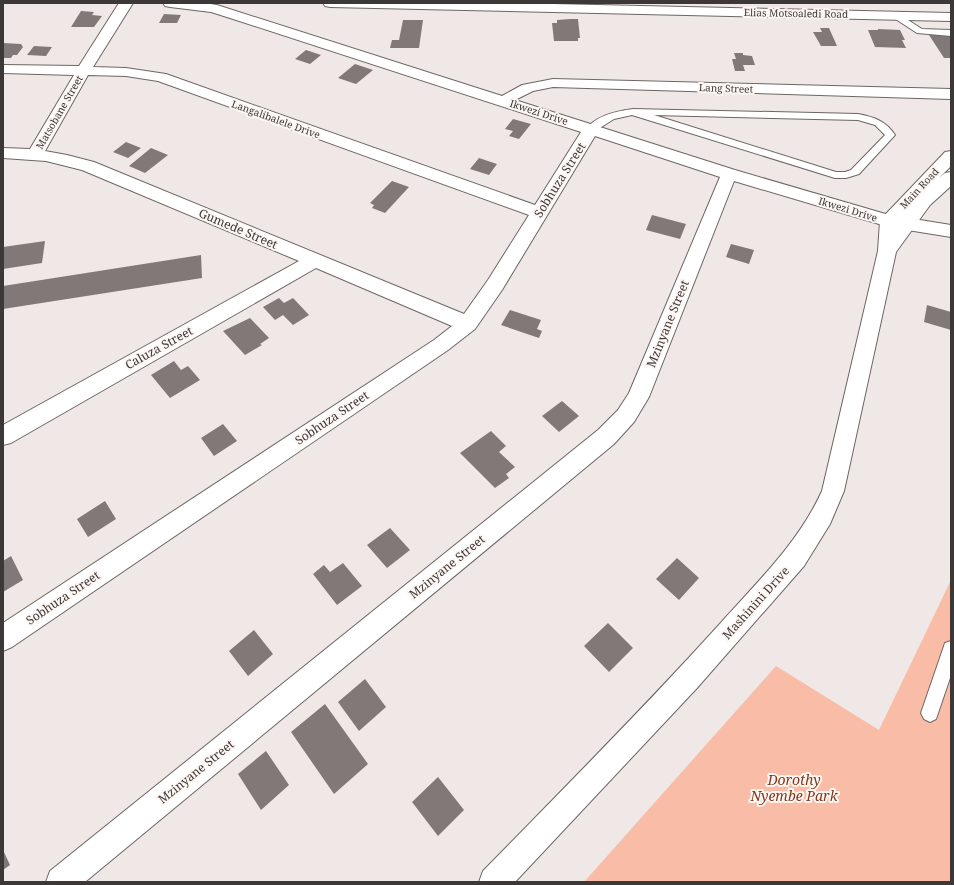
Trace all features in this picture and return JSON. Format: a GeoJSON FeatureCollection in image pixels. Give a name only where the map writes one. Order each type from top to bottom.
{"type":"FeatureCollection","features":[{"type":"Feature","properties":{"kind":"street","name":"Matsobane Street"},"geometry":{"type":"LineString","coordinates":[[35,154],[84,70],[126,3]]}},
{"type":"Feature","properties":{"kind":"street","name":"Ikwezi Drive"},"geometry":{"type":"LineString","coordinates":[[170,3],[212,8],[729,174],[889,221],[951,231]]}},
{"type":"Feature","properties":{"kind":"street","name":"Elias Motsoaledi Road"},"geometry":{"type":"LineString","coordinates":[[330,3],[951,17]]}},
{"type":"Feature","properties":{"kind":"street","name":"Elias Motsoaledi Road"},"geometry":{"type":"LineString","coordinates":[[826,3],[951,6]]}},
{"type":"Feature","properties":{"kind":"street","name":"Langalibalele Drive"},"geometry":{"type":"LineString","coordinates":[[3,69],[126,72],[161,78],[540,213]]}},
{"type":"Feature","properties":{"kind":"street","name":"Lang Street"},"geometry":{"type":"LineString","coordinates":[[504,101],[511,95],[530,86],[553,83],[951,94]]}},
{"type":"Feature","properties":{"kind":"street","name":"Sobhuza Street"},"geometry":{"type":"LineString","coordinates":[[3,638],[441,345],[468,324],[495,285],[591,129]]}},
{"type":"Feature","properties":{"kind":"street","name":"Gumede Street"},"geometry":{"type":"LineString","coordinates":[[3,153],[35,154],[69,159],[468,324]]}},
{"type":"Feature","properties":{"kind":"street","name":"Main Road"},"geometry":{"type":"LineString","coordinates":[[889,221],[951,156]]}},
{"type":"Feature","properties":{"kind":"street","name":"Mzinyane Street"},"geometry":{"type":"LineString","coordinates":[[61,882],[606,437],[626,416],[638,396],[729,174]]}},
{"type":"Feature","properties":{"kind":"street","name":"Main Road"},"geometry":{"type":"LineString","coordinates":[[907,225],[924,201],[951,177]]}},
{"type":"Feature","properties":{"kind":"street","name":"Mashinini Drive"},"geometry":{"type":"LineString","coordinates":[[494,882],[688,679],[795,558],[822,516],[833,491],[887,251],[889,221]]}},
{"type":"Feature","properties":{"kind":"street","name":"Mashinini Drive"},"geometry":{"type":"LineString","coordinates":[[887,251],[907,225]]}},
{"type":"Feature","properties":{"kind":"street","name":"Caluza Street"},"geometry":{"type":"LineString","coordinates":[[3,436],[314,261]]}},
{"type":"Feature","properties":{"kind":"lane"},"geometry":{"type":"LineString","coordinates":[[897,16],[920,31],[951,33]]}},
{"type":"Feature","properties":{"kind":"lane"},"geometry":{"type":"LineString","coordinates":[[591,129],[604,119],[611,116],[633,112],[865,118],[881,124],[886,128],[890,135],[854,172],[846,175],[835,175],[633,112]]}},
{"type":"Feature","properties":{"kind":"lane"},"geometry":{"type":"LineString","coordinates":[[930,713],[951,649]]}},
{"type":"Feature","properties":{"kind":"green space","name":"Dorothy Nyembe Park"},"geometry":{"type":"Polygon","coordinates":[[[951,580],[951,882],[584,882],[776,666],[879,730],[951,580]]]}},
{"type":"Feature","properties":{"kind":"building"},"geometry":{"type":"Polygon","coordinates":[[[81,11],[94,12],[92,15],[102,16],[94,27],[71,27],[81,11]]]}},
{"type":"Feature","properties":{"kind":"building"},"geometry":{"type":"Polygon","coordinates":[[[164,14],[181,15],[177,23],[159,23],[164,14]]]}},
{"type":"Feature","properties":{"kind":"building"},"geometry":{"type":"Polygon","coordinates":[[[578,19],[580,38],[578,38],[578,41],[554,41],[552,23],[557,23],[557,20],[578,19]]]}},
{"type":"Feature","properties":{"kind":"building"},"geometry":{"type":"Polygon","coordinates":[[[403,20],[423,20],[419,48],[390,48],[392,40],[399,40],[403,20]]]}},
{"type":"Feature","properties":{"kind":"building"},"geometry":{"type":"Polygon","coordinates":[[[820,28],[829,28],[837,46],[821,46],[813,32],[822,32],[820,28]]]}},
{"type":"Feature","properties":{"kind":"building"},"geometry":{"type":"Polygon","coordinates":[[[868,30],[900,30],[905,40],[902,40],[906,48],[875,47],[868,30]]]}},
{"type":"Feature","properties":{"kind":"building"},"geometry":{"type":"Polygon","coordinates":[[[929,35],[951,35],[951,58],[944,58],[929,35]]]}},
{"type":"Feature","properties":{"kind":"building"},"geometry":{"type":"Polygon","coordinates":[[[3,43],[21,44],[23,47],[17,55],[13,55],[11,58],[3,58],[3,43]]]}},
{"type":"Feature","properties":{"kind":"building"},"geometry":{"type":"Polygon","coordinates":[[[34,46],[52,47],[46,56],[27,55],[34,46]]]}},
{"type":"Feature","properties":{"kind":"building"},"geometry":{"type":"Polygon","coordinates":[[[306,50],[321,55],[310,64],[295,59],[306,50]]]}},
{"type":"Feature","properties":{"kind":"building"},"geometry":{"type":"Polygon","coordinates":[[[734,53],[743,53],[743,55],[752,56],[755,65],[743,65],[745,71],[735,71],[732,59],[736,59],[734,53]]]}},
{"type":"Feature","properties":{"kind":"building"},"geometry":{"type":"Polygon","coordinates":[[[355,64],[373,70],[356,84],[338,78],[355,64]]]}},
{"type":"Feature","properties":{"kind":"building"},"geometry":{"type":"Polygon","coordinates":[[[513,119],[531,124],[519,139],[509,136],[513,131],[505,129],[513,119]]]}},
{"type":"Feature","properties":{"kind":"building"},"geometry":{"type":"Polygon","coordinates":[[[126,142],[141,148],[128,158],[113,152],[126,142]]]}},
{"type":"Feature","properties":{"kind":"building"},"geometry":{"type":"Polygon","coordinates":[[[151,148],[168,155],[145,173],[129,166],[151,148]]]}},
{"type":"Feature","properties":{"kind":"building"},"geometry":{"type":"Polygon","coordinates":[[[479,158],[497,164],[489,175],[470,169],[479,158]]]}},
{"type":"Feature","properties":{"kind":"building"},"geometry":{"type":"Polygon","coordinates":[[[392,181],[409,187],[385,213],[372,208],[374,205],[370,203],[392,181]]]}},
{"type":"Feature","properties":{"kind":"building"},"geometry":{"type":"Polygon","coordinates":[[[652,215],[686,224],[680,239],[646,230],[652,215]]]}},
{"type":"Feature","properties":{"kind":"building"},"geometry":{"type":"Polygon","coordinates":[[[45,241],[42,263],[3,269],[3,247],[45,241]]]}},
{"type":"Feature","properties":{"kind":"building"},"geometry":{"type":"Polygon","coordinates":[[[731,244],[754,250],[749,264],[726,257],[731,244]]]}},
{"type":"Feature","properties":{"kind":"building"},"geometry":{"type":"Polygon","coordinates":[[[201,255],[202,278],[3,309],[3,286],[201,255]]]}},
{"type":"Feature","properties":{"kind":"building"},"geometry":{"type":"Polygon","coordinates":[[[279,298],[284,303],[293,298],[309,315],[293,325],[283,315],[275,320],[263,307],[279,298]]]}},
{"type":"Feature","properties":{"kind":"building"},"geometry":{"type":"Polygon","coordinates":[[[927,305],[951,312],[951,330],[924,322],[927,305]]]}},
{"type":"Feature","properties":{"kind":"building"},"geometry":{"type":"Polygon","coordinates":[[[510,310],[541,320],[537,329],[542,331],[539,338],[501,325],[510,310]]]}},
{"type":"Feature","properties":{"kind":"building"},"geometry":{"type":"Polygon","coordinates":[[[250,318],[269,338],[260,344],[262,345],[245,355],[223,331],[250,318]]]}},
{"type":"Feature","properties":{"kind":"building"},"geometry":{"type":"Polygon","coordinates":[[[174,361],[181,370],[188,366],[200,380],[170,398],[151,375],[174,361]]]}},
{"type":"Feature","properties":{"kind":"building"},"geometry":{"type":"Polygon","coordinates":[[[562,401],[579,416],[559,432],[542,416],[562,401]]]}},
{"type":"Feature","properties":{"kind":"building"},"geometry":{"type":"Polygon","coordinates":[[[223,424],[237,441],[214,456],[201,438],[223,424]]]}},
{"type":"Feature","properties":{"kind":"building"},"geometry":{"type":"Polygon","coordinates":[[[491,431],[506,446],[499,452],[515,467],[506,474],[509,478],[495,488],[460,453],[491,431]]]}},
{"type":"Feature","properties":{"kind":"building"},"geometry":{"type":"Polygon","coordinates":[[[105,501],[116,519],[88,537],[77,519],[105,501]]]}},
{"type":"Feature","properties":{"kind":"building"},"geometry":{"type":"Polygon","coordinates":[[[390,528],[410,550],[387,568],[367,545],[390,528]]]}},
{"type":"Feature","properties":{"kind":"building"},"geometry":{"type":"Polygon","coordinates":[[[11,556],[23,580],[3,592],[3,561],[11,556]]]}},
{"type":"Feature","properties":{"kind":"building"},"geometry":{"type":"Polygon","coordinates":[[[677,558],[699,578],[679,600],[656,579],[677,558]]]}},
{"type":"Feature","properties":{"kind":"building"},"geometry":{"type":"Polygon","coordinates":[[[343,563],[362,586],[337,605],[313,574],[324,565],[330,572],[343,563]]]}},
{"type":"Feature","properties":{"kind":"building"},"geometry":{"type":"Polygon","coordinates":[[[608,623],[633,648],[609,672],[584,646],[608,623]]]}},
{"type":"Feature","properties":{"kind":"building"},"geometry":{"type":"Polygon","coordinates":[[[254,630],[273,654],[248,676],[229,651],[254,630]]]}},
{"type":"Feature","properties":{"kind":"building"},"geometry":{"type":"Polygon","coordinates":[[[365,679],[386,707],[359,731],[338,702],[365,679]]]}},
{"type":"Feature","properties":{"kind":"building"},"geometry":{"type":"Polygon","coordinates":[[[325,704],[368,764],[334,794],[291,732],[325,704]]]}},
{"type":"Feature","properties":{"kind":"building"},"geometry":{"type":"Polygon","coordinates":[[[266,751],[289,785],[261,810],[238,774],[266,751]]]}},
{"type":"Feature","properties":{"kind":"building"},"geometry":{"type":"Polygon","coordinates":[[[438,777],[464,810],[438,836],[412,802],[438,777]]]}},
{"type":"Feature","properties":{"kind":"building"},"geometry":{"type":"Polygon","coordinates":[[[3,850],[10,865],[3,870],[3,850]]]}}]}
